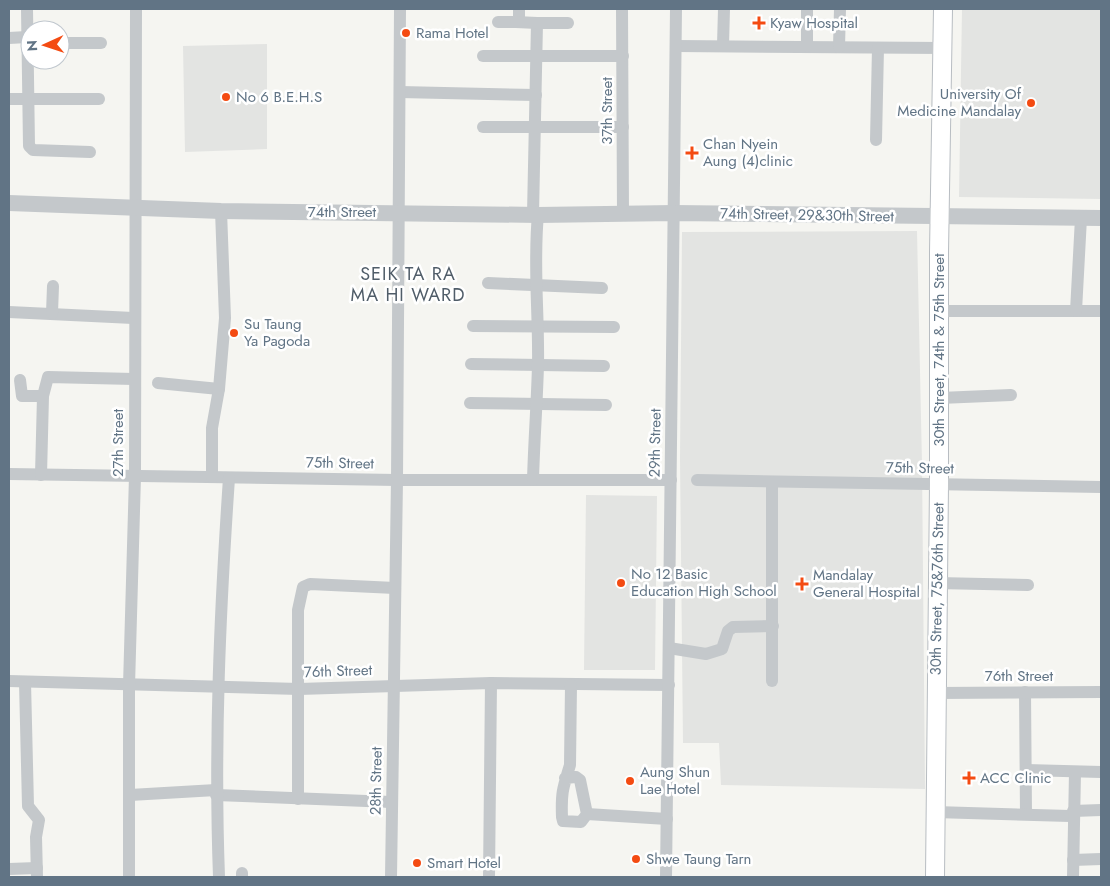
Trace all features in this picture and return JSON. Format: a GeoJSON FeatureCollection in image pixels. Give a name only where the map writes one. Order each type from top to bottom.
{"type":"FeatureCollection","features":[{"type":"Feature","properties":{"kind":"main road","name":"30th Street, 74th & 75th Street"},"geometry":{"type":"LineString","coordinates":[[939,484],[943,9]]}},
{"type":"Feature","properties":{"kind":"main road","name":"30th Street, 75&76th Street"},"geometry":{"type":"LineString","coordinates":[[935,877],[939,484]]}},
{"type":"Feature","properties":{"kind":"street","name":"27th Street"},"geometry":{"type":"LineString","coordinates":[[129,877],[129,686],[135,476],[134,206],[136,9]]}},
{"type":"Feature","properties":{"kind":"street","name":"28th Street"},"geometry":{"type":"LineString","coordinates":[[391,877],[398,480],[400,9]]}},
{"type":"Feature","properties":{"kind":"street"},"geometry":{"type":"LineString","coordinates":[[516,22],[519,18],[519,9]]}},
{"type":"Feature","properties":{"kind":"street","name":"37th Street"},"geometry":{"type":"LineString","coordinates":[[622,9],[624,214]]}},
{"type":"Feature","properties":{"kind":"street","name":"29th Street"},"geometry":{"type":"LineString","coordinates":[[666,877],[676,9]]}},
{"type":"Feature","properties":{"kind":"street"},"geometry":{"type":"LineString","coordinates":[[723,45],[724,9]]}},
{"type":"Feature","properties":{"kind":"street"},"geometry":{"type":"LineString","coordinates":[[807,9],[807,46]]}},
{"type":"Feature","properties":{"kind":"street"},"geometry":{"type":"LineString","coordinates":[[839,47],[840,9]]}},
{"type":"Feature","properties":{"kind":"street"},"geometry":{"type":"LineString","coordinates":[[498,22],[568,23]]}},
{"type":"Feature","properties":{"kind":"street"},"geometry":{"type":"LineString","coordinates":[[533,480],[538,364],[538,286],[535,244],[533,126],[536,95],[537,23]]}},
{"type":"Feature","properties":{"kind":"street"},"geometry":{"type":"LineString","coordinates":[[70,43],[102,43]]}},
{"type":"Feature","properties":{"kind":"street"},"geometry":{"type":"LineString","coordinates":[[677,46],[943,48]]}},
{"type":"Feature","properties":{"kind":"street"},"geometry":{"type":"LineString","coordinates":[[876,140],[878,48]]}},
{"type":"Feature","properties":{"kind":"street"},"geometry":{"type":"LineString","coordinates":[[483,56],[623,56]]}},
{"type":"Feature","properties":{"kind":"street"},"geometry":{"type":"LineString","coordinates":[[28,70],[29,146],[32,150],[90,152]]}},
{"type":"Feature","properties":{"kind":"street"},"geometry":{"type":"LineString","coordinates":[[400,92],[536,95]]}},
{"type":"Feature","properties":{"kind":"street"},"geometry":{"type":"LineString","coordinates":[[9,99],[99,99]]}},
{"type":"Feature","properties":{"kind":"street"},"geometry":{"type":"LineString","coordinates":[[483,127],[623,127]]}},
{"type":"Feature","properties":{"kind":"street","name":"74th Street"},"geometry":{"type":"LineString","coordinates":[[9,202],[221,211],[536,215],[674,213]]}},
{"type":"Feature","properties":{"kind":"street"},"geometry":{"type":"LineString","coordinates":[[212,477],[212,428],[219,388],[225,318],[221,211]]}},
{"type":"Feature","properties":{"kind":"street","name":"74th Street, 29&30th Street"},"geometry":{"type":"LineString","coordinates":[[674,213],[1101,218]]}},
{"type":"Feature","properties":{"kind":"street"},"geometry":{"type":"LineString","coordinates":[[1076,311],[1081,218]]}},
{"type":"Feature","properties":{"kind":"street"},"geometry":{"type":"LineString","coordinates":[[488,283],[602,288]]}},
{"type":"Feature","properties":{"kind":"street"},"geometry":{"type":"LineString","coordinates":[[52,313],[53,286]]}},
{"type":"Feature","properties":{"kind":"street"},"geometry":{"type":"LineString","coordinates":[[939,311],[1101,311]]}},
{"type":"Feature","properties":{"kind":"street"},"geometry":{"type":"LineString","coordinates":[[9,312],[134,318]]}},
{"type":"Feature","properties":{"kind":"street"},"geometry":{"type":"LineString","coordinates":[[473,326],[614,327]]}},
{"type":"Feature","properties":{"kind":"street"},"geometry":{"type":"LineString","coordinates":[[471,364],[604,366]]}},
{"type":"Feature","properties":{"kind":"street"},"geometry":{"type":"LineString","coordinates":[[41,474],[43,396],[48,377],[134,379]]}},
{"type":"Feature","properties":{"kind":"street"},"geometry":{"type":"LineString","coordinates":[[20,380],[22,396],[43,396]]}},
{"type":"Feature","properties":{"kind":"street"},"geometry":{"type":"LineString","coordinates":[[158,383],[219,388]]}},
{"type":"Feature","properties":{"kind":"street"},"geometry":{"type":"LineString","coordinates":[[940,398],[1011,396]]}},
{"type":"Feature","properties":{"kind":"street"},"geometry":{"type":"LineString","coordinates":[[470,403],[606,405]]}},
{"type":"Feature","properties":{"kind":"street","name":"75th Street"},"geometry":{"type":"LineString","coordinates":[[9,474],[398,480],[671,480]]}},
{"type":"Feature","properties":{"kind":"street"},"geometry":{"type":"LineString","coordinates":[[220,877],[216,793],[217,686],[230,478]]}},
{"type":"Feature","properties":{"kind":"street","name":"75th Street"},"geometry":{"type":"LineString","coordinates":[[697,480],[1101,487]]}},
{"type":"Feature","properties":{"kind":"street"},"geometry":{"type":"LineString","coordinates":[[772,482],[772,681]]}},
{"type":"Feature","properties":{"kind":"street"},"geometry":{"type":"LineString","coordinates":[[937,583],[1028,585]]}},
{"type":"Feature","properties":{"kind":"street"},"geometry":{"type":"LineString","coordinates":[[298,798],[298,610],[303,587],[310,584],[396,588]]}},
{"type":"Feature","properties":{"kind":"street"},"geometry":{"type":"LineString","coordinates":[[669,648],[714,653],[722,649],[728,632],[733,627],[772,626]]}},
{"type":"Feature","properties":{"kind":"street","name":"76th Street"},"geometry":{"type":"LineString","coordinates":[[9,682],[299,689],[490,683],[669,685]]}},
{"type":"Feature","properties":{"kind":"street"},"geometry":{"type":"LineString","coordinates":[[9,869],[37,873],[36,836],[39,820],[28,806],[26,682]]}},
{"type":"Feature","properties":{"kind":"street"},"geometry":{"type":"LineString","coordinates":[[489,877],[490,683]]}},
{"type":"Feature","properties":{"kind":"street"},"geometry":{"type":"LineString","coordinates":[[565,778],[579,778],[587,814],[581,822],[563,821],[561,794],[565,778],[570,764],[571,685]]}},
{"type":"Feature","properties":{"kind":"street"},"geometry":{"type":"LineString","coordinates":[[1025,692],[1026,814]]}},
{"type":"Feature","properties":{"kind":"street","name":"76th Street"},"geometry":{"type":"LineString","coordinates":[[936,693],[1101,692]]}},
{"type":"Feature","properties":{"kind":"street"},"geometry":{"type":"LineString","coordinates":[[1026,770],[1101,772]]}},
{"type":"Feature","properties":{"kind":"street"},"geometry":{"type":"LineString","coordinates":[[1073,877],[1074,772]]}},
{"type":"Feature","properties":{"kind":"street"},"geometry":{"type":"LineString","coordinates":[[130,795],[216,793],[391,802]]}},
{"type":"Feature","properties":{"kind":"street"},"geometry":{"type":"LineString","coordinates":[[935,812],[1070,816],[1101,810]]}},
{"type":"Feature","properties":{"kind":"street"},"geometry":{"type":"LineString","coordinates":[[587,814],[667,819]]}},
{"type":"Feature","properties":{"kind":"street"},"geometry":{"type":"LineString","coordinates":[[1073,860],[1101,859]]}},
{"type":"Feature","properties":{"kind":"shaded area","name":"University Of Medicine Mandalay"},"geometry":{"type":"Polygon","coordinates":[[[962,9],[1101,9],[1101,199],[959,197],[962,9]]]}},
{"type":"Feature","properties":{"kind":"shaded area","name":"No 6 B.E.H.S"},"geometry":{"type":"Polygon","coordinates":[[[267,44],[267,149],[185,152],[183,46],[267,44]]]}},
{"type":"Feature","properties":{"kind":"shaded area","name":"Mandalay General Hospital"},"geometry":{"type":"Polygon","coordinates":[[[917,231],[922,464],[925,789],[721,785],[719,743],[683,743],[680,459],[682,232],[917,231]]]}},
{"type":"Feature","properties":{"kind":"shaded area","name":"No 12 Basic Education High School"},"geometry":{"type":"Polygon","coordinates":[[[586,495],[657,496],[655,670],[584,670],[586,495]]]}},
{"type":"Feature","properties":{"kind":"place","name":"Kyaw Hospital"},"geometry":{"type":"Point","coordinates":[759,23]}},
{"type":"Feature","properties":{"kind":"place","name":"Rama Hotel"},"geometry":{"type":"Point","coordinates":[406,33]}},
{"type":"Feature","properties":{"kind":"place","name":"No 6 B.E.H.S"},"geometry":{"type":"Point","coordinates":[226,97]}},
{"type":"Feature","properties":{"kind":"place","name":"University Of Medicine Mandalay"},"geometry":{"type":"Point","coordinates":[1031,103]}},
{"type":"Feature","properties":{"kind":"place","name":"Chan Nyein Aung (4)clinic"},"geometry":{"type":"Point","coordinates":[692,153]}},
{"type":"Feature","properties":{"kind":"place","name":"Su Taung Ya Pagoda"},"geometry":{"type":"Point","coordinates":[234,333]}},
{"type":"Feature","properties":{"kind":"place","name":"No 12 Basic Education High School"},"geometry":{"type":"Point","coordinates":[621,583]}},
{"type":"Feature","properties":{"kind":"place","name":"Mandalay General Hospital"},"geometry":{"type":"Point","coordinates":[802,584]}},
{"type":"Feature","properties":{"kind":"place","name":"ACC Clinic"},"geometry":{"type":"Point","coordinates":[969,778]}},
{"type":"Feature","properties":{"kind":"place","name":"Aung Shun Lae Hotel"},"geometry":{"type":"Point","coordinates":[630,781]}},
{"type":"Feature","properties":{"kind":"place","name":"Shwe Taung Tarn"},"geometry":{"type":"Point","coordinates":[636,859]}},
{"type":"Feature","properties":{"kind":"place","name":"Smart Hotel"},"geometry":{"type":"Point","coordinates":[417,863]}},
{"type":"Feature","properties":{"kind":"district","name":"SEIK TA RA MA HI WARD"},"geometry":{"type":"Point","coordinates":[408,284]}}]}
